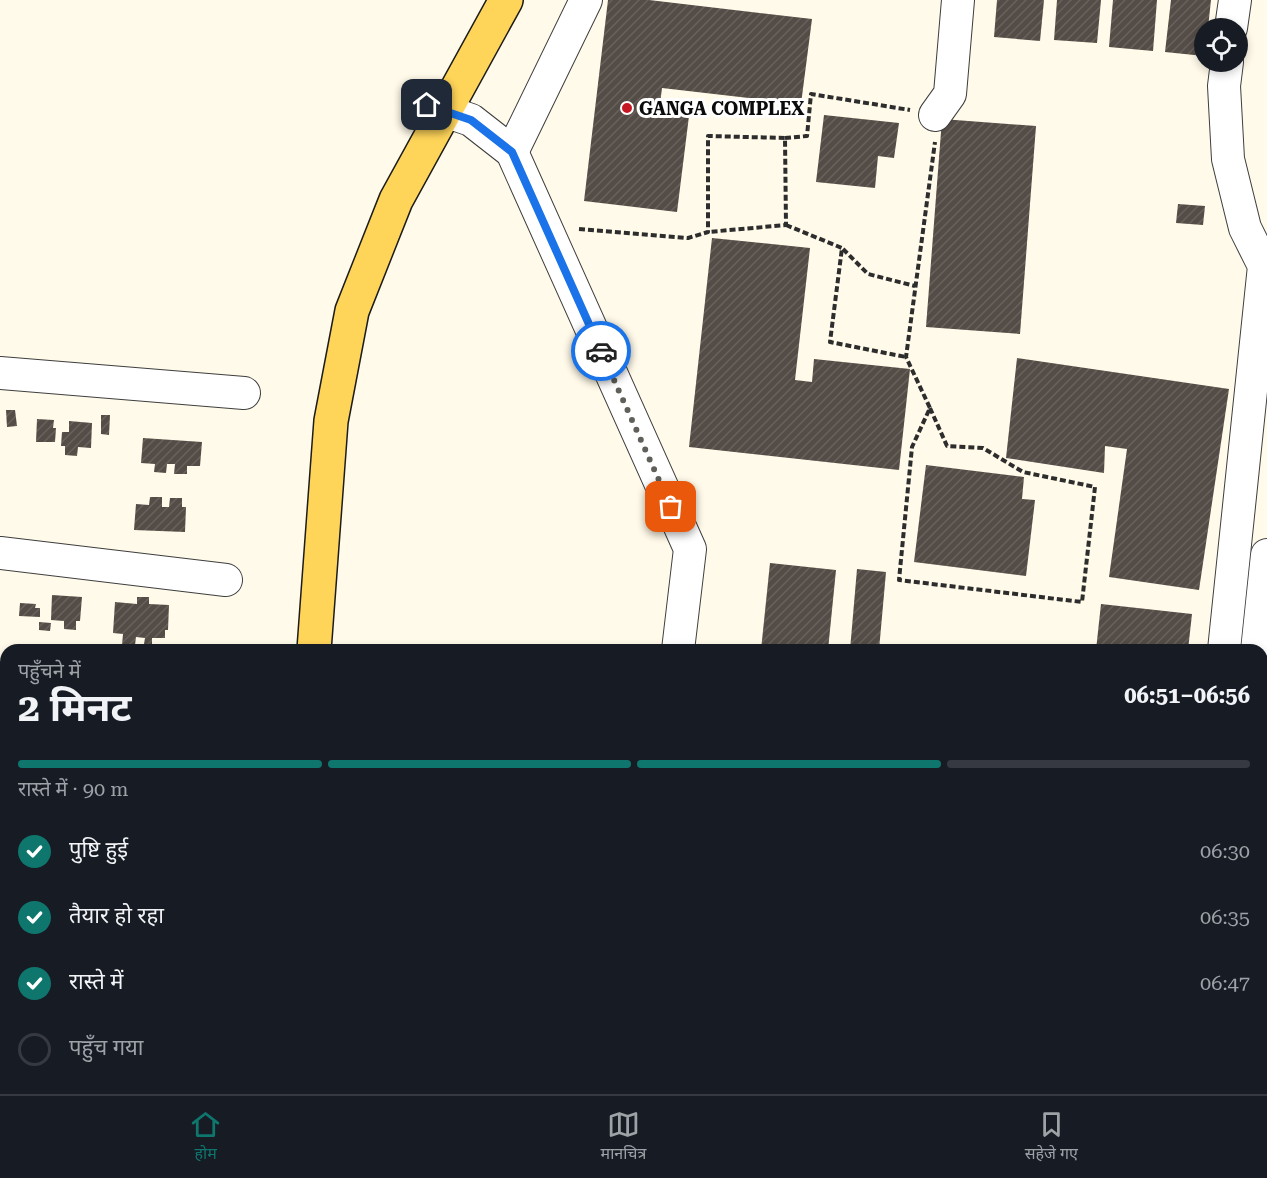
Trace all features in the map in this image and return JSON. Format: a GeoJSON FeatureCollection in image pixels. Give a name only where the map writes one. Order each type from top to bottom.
{"type":"FeatureCollection","features":[{"type":"Feature","properties":{"kind":"main road"},"geometry":{"type":"LineString","coordinates":[[314,644],[331,422],[352,311],[396,200],[484,0]]}},
{"type":"Feature","properties":{"kind":"main road"},"geometry":{"type":"LineString","coordinates":[[297,644],[318,412],[335,303],[379,193],[506,0]]}},
{"type":"Feature","properties":{"kind":"street"},"geometry":{"type":"LineString","coordinates":[[512,152],[586,0]]}},
{"type":"Feature","properties":{"kind":"street"},"geometry":{"type":"LineString","coordinates":[[935,115],[950,94],[958,0]]}},
{"type":"Feature","properties":{"kind":"street"},"geometry":{"type":"LineString","coordinates":[[1232,18],[1235,0]]}},
{"type":"Feature","properties":{"kind":"street"},"geometry":{"type":"LineString","coordinates":[[1225,644],[1264,266],[1245,228],[1228,159],[1224,86],[1226,72]]}},
{"type":"Feature","properties":{"kind":"street"},"geometry":{"type":"LineString","coordinates":[[436,108],[471,120],[512,152],[690,549],[679,644]]}},
{"type":"Feature","properties":{"kind":"street"},"geometry":{"type":"LineString","coordinates":[[0,373],[244,393]]}},
{"type":"Feature","properties":{"kind":"street"},"geometry":{"type":"LineString","coordinates":[[0,553],[226,580]]}},
{"type":"Feature","properties":{"kind":"street"},"geometry":{"type":"LineString","coordinates":[[1258,644],[1267,555]]}},
{"type":"Feature","properties":{"kind":"path"},"geometry":{"type":"LineString","coordinates":[[708,232],[708,136],[785,138],[807,136],[811,94],[935,115],[935,145],[906,357],[930,408],[947,446],[983,448],[1023,472],[1095,487],[1082,602],[899,580],[912,447],[930,408]]}},
{"type":"Feature","properties":{"kind":"path"},"geometry":{"type":"LineString","coordinates":[[785,138],[786,225]]}},
{"type":"Feature","properties":{"kind":"path"},"geometry":{"type":"LineString","coordinates":[[579,228],[688,238],[708,232],[786,225],[842,248],[868,274],[915,286]]}},
{"type":"Feature","properties":{"kind":"path"},"geometry":{"type":"LineString","coordinates":[[842,248],[830,342],[906,357]]}},
{"type":"Feature","properties":{"kind":"building","name":"GANGA COMPLEX"},"geometry":{"type":"Polygon","coordinates":[[[608,0],[649,0],[812,19],[801,104],[662,88],[659,112],[689,116],[677,212],[584,201],[608,0]]]}},
{"type":"Feature","properties":{"kind":"building"},"geometry":{"type":"Polygon","coordinates":[[[997,0],[1044,0],[1040,41],[994,37],[997,0]]]}},
{"type":"Feature","properties":{"kind":"building"},"geometry":{"type":"Polygon","coordinates":[[[1057,0],[1101,0],[1097,43],[1054,40],[1057,0]]]}},
{"type":"Feature","properties":{"kind":"building"},"geometry":{"type":"Polygon","coordinates":[[[1113,0],[1157,0],[1153,51],[1109,47],[1113,0]]]}},
{"type":"Feature","properties":{"kind":"building"},"geometry":{"type":"Polygon","coordinates":[[[1171,0],[1211,0],[1209,18],[1194,18],[1194,55],[1165,52],[1171,0]]]}},
{"type":"Feature","properties":{"kind":"building"},"geometry":{"type":"Polygon","coordinates":[[[824,115],[899,123],[894,158],[878,156],[875,188],[816,182],[824,115]]]}},
{"type":"Feature","properties":{"kind":"building"},"geometry":{"type":"Polygon","coordinates":[[[942,119],[1036,126],[1020,334],[926,327],[942,119]]]}},
{"type":"Feature","properties":{"kind":"building"},"geometry":{"type":"Polygon","coordinates":[[[1178,204],[1205,206],[1203,225],[1176,223],[1178,204]]]}},
{"type":"Feature","properties":{"kind":"building"},"geometry":{"type":"Polygon","coordinates":[[[712,238],[810,248],[795,380],[812,382],[814,359],[910,369],[899,470],[689,447],[712,238]]]}},
{"type":"Feature","properties":{"kind":"building"},"geometry":{"type":"Polygon","coordinates":[[[1017,358],[1229,389],[1199,590],[1109,577],[1127,449],[1105,446],[1104,473],[1006,458],[1017,358]]]}},
{"type":"Feature","properties":{"kind":"building"},"geometry":{"type":"Polygon","coordinates":[[[6,410],[15,410],[17,426],[7,427],[6,410]]]}},
{"type":"Feature","properties":{"kind":"building"},"geometry":{"type":"Polygon","coordinates":[[[101,415],[110,415],[109,435],[101,434],[101,415]]]}},
{"type":"Feature","properties":{"kind":"building"},"geometry":{"type":"Polygon","coordinates":[[[37,419],[54,420],[55,442],[36,442],[37,419]]]}},
{"type":"Feature","properties":{"kind":"building"},"geometry":{"type":"Polygon","coordinates":[[[69,421],[92,423],[91,448],[78,447],[77,456],[65,455],[65,446],[61,446],[62,432],[69,432],[69,421]]]}},
{"type":"Feature","properties":{"kind":"building"},"geometry":{"type":"Polygon","coordinates":[[[143,438],[202,442],[200,466],[187,466],[187,474],[174,474],[175,464],[167,464],[166,473],[154,472],[155,464],[141,463],[143,438]]]}},
{"type":"Feature","properties":{"kind":"building"},"geometry":{"type":"Polygon","coordinates":[[[926,465],[1024,477],[1022,499],[1035,500],[1026,576],[914,562],[926,465]]]}},
{"type":"Feature","properties":{"kind":"building"},"geometry":{"type":"Polygon","coordinates":[[[150,497],[162,497],[162,507],[169,507],[170,498],[182,498],[182,507],[186,507],[185,532],[134,530],[136,504],[149,505],[150,497]]]}},
{"type":"Feature","properties":{"kind":"building"},"geometry":{"type":"Polygon","coordinates":[[[770,563],[836,570],[829,644],[762,644],[770,563]]]}},
{"type":"Feature","properties":{"kind":"building"},"geometry":{"type":"Polygon","coordinates":[[[857,569],[886,572],[880,644],[851,644],[857,569]]]}},
{"type":"Feature","properties":{"kind":"building"},"geometry":{"type":"Polygon","coordinates":[[[52,595],[82,597],[80,621],[76,621],[76,630],[64,629],[64,621],[51,620],[52,595]]]}},
{"type":"Feature","properties":{"kind":"building"},"geometry":{"type":"Polygon","coordinates":[[[137,597],[149,597],[149,604],[169,605],[168,630],[165,630],[165,638],[152,638],[152,644],[144,644],[145,638],[136,637],[135,644],[122,644],[123,634],[113,633],[115,602],[137,604],[137,597]]]}},
{"type":"Feature","properties":{"kind":"building"},"geometry":{"type":"Polygon","coordinates":[[[20,603],[36,604],[35,608],[40,608],[40,617],[19,616],[20,603]]]}},
{"type":"Feature","properties":{"kind":"building"},"geometry":{"type":"Polygon","coordinates":[[[1101,604],[1192,614],[1189,644],[1097,644],[1101,604]]]}},
{"type":"Feature","properties":{"kind":"building"},"geometry":{"type":"Polygon","coordinates":[[[39,622],[51,623],[50,631],[39,630],[39,622]]]}},
{"type":"Feature","properties":{"kind":"way so far"},"geometry":{"type":"LineString","coordinates":[[601,351],[671,507]]}},
{"type":"Feature","properties":{"kind":"place","name":"GANGA COMPLEX"},"geometry":{"type":"Point","coordinates":[627,108]}},
{"type":"Feature","properties":{"kind":"route"},"geometry":{"type":"LineString","coordinates":[[427,105],[471,120],[512,152],[601,351]]}}]}
